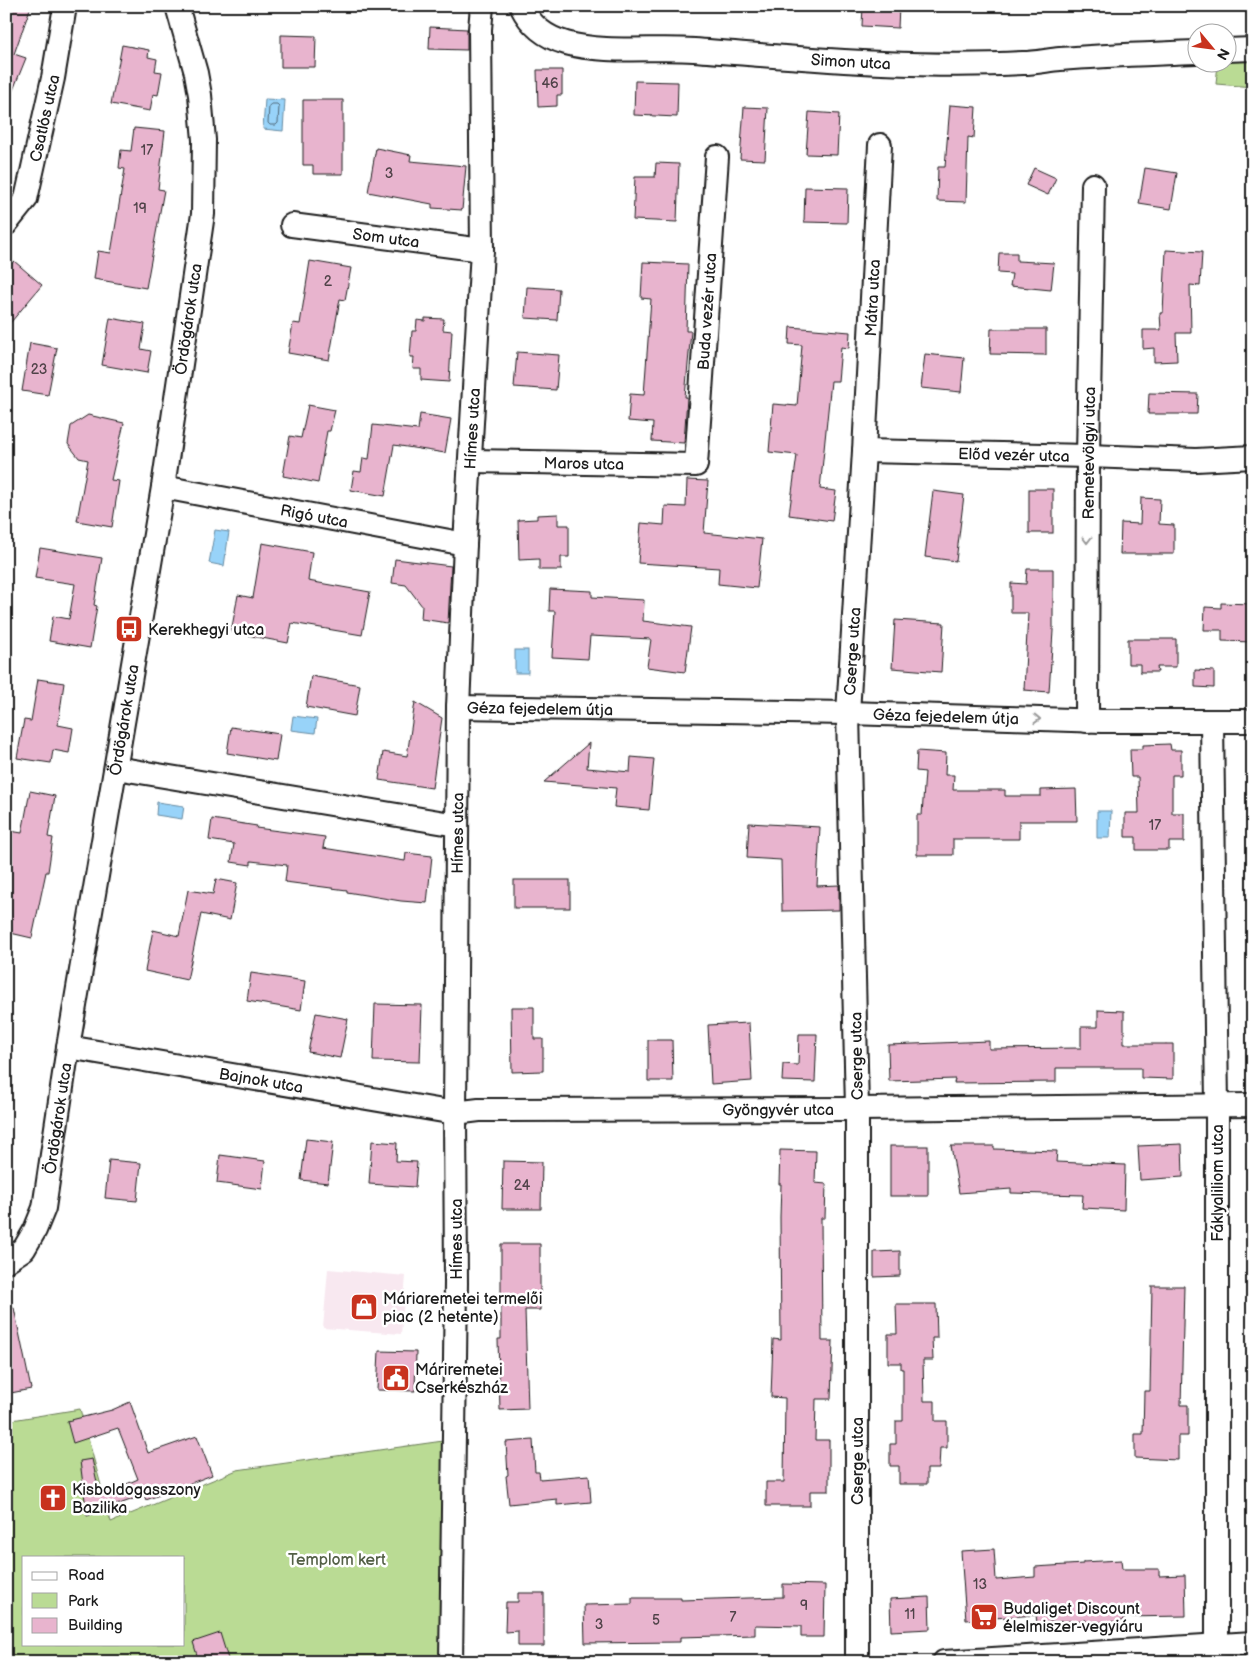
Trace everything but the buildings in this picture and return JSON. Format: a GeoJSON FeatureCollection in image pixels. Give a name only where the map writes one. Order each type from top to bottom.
{"type":"FeatureCollection","features":[{"type":"Feature","properties":{"kind":"street","name":"Csatlós utca"},"geometry":{"type":"LineString","coordinates":[[6,224],[26,199],[54,78],[65,6]]}},
{"type":"Feature","properties":{"kind":"street","name":"Ördögárok utca"},"geometry":{"type":"LineString","coordinates":[[15,1255],[35,1230],[44,1208],[68,1047],[163,487],[203,214],[204,140],[200,95],[196,73],[177,6]]}},
{"type":"Feature","properties":{"kind":"street","name":"Hímes utca"},"geometry":{"type":"LineString","coordinates":[[451,1662],[456,1283],[455,1113],[458,707],[465,544],[482,250],[480,29],[482,6]]}},
{"type":"Feature","properties":{"kind":"street","name":"Simon utca"},"geometry":{"type":"LineString","coordinates":[[521,6],[527,18],[545,35],[567,43],[599,48],[689,50],[854,62],[958,64],[1024,63],[1059,59],[1186,53]]}},
{"type":"Feature","properties":{"kind":"street"},"geometry":{"type":"LineString","coordinates":[[1236,50],[1253,49]]}},
{"type":"Feature","properties":{"kind":"street","name":"Mátra utca"},"geometry":{"type":"LineString","coordinates":[[864,451],[880,145]]}},
{"type":"Feature","properties":{"kind":"street","name":"Buda vezér utca"},"geometry":{"type":"LineString","coordinates":[[696,465],[717,157]]}},
{"type":"Feature","properties":{"kind":"street","name":"Remetevölgyi utca"},"geometry":{"type":"LineString","coordinates":[[1087,721],[1088,456],[1093,185]]}},
{"type":"Feature","properties":{"kind":"street","name":"Som utca"},"geometry":{"type":"LineString","coordinates":[[292,225],[482,250]]}},
{"type":"Feature","properties":{"kind":"street","name":"Előd vezér utca"},"geometry":{"type":"LineString","coordinates":[[864,451],[1196,460],[1253,457]]}},
{"type":"Feature","properties":{"kind":"street","name":"Cserge utca"},"geometry":{"type":"LineString","coordinates":[[857,1662],[857,1109],[848,713],[864,451]]}},
{"type":"Feature","properties":{"kind":"street","name":"Maros utca"},"geometry":{"type":"LineString","coordinates":[[470,460],[696,465]]}},
{"type":"Feature","properties":{"kind":"street","name":"Rigó utca"},"geometry":{"type":"LineString","coordinates":[[163,487],[465,544]]}},
{"type":"Feature","properties":{"kind":"street","name":"Géza fejedelem útja"},"geometry":{"type":"LineString","coordinates":[[458,707],[848,713],[1087,721],[1253,721]]}},
{"type":"Feature","properties":{"kind":"street","name":"Fáklyaliliom utca"},"geometry":{"type":"LineString","coordinates":[[1212,721],[1218,1106],[1217,1646]]}},
{"type":"Feature","properties":{"kind":"street"},"geometry":{"type":"LineString","coordinates":[[116,768],[457,824]]}},
{"type":"Feature","properties":{"kind":"street","name":"Bajnok utca"},"geometry":{"type":"LineString","coordinates":[[68,1047],[455,1113]]}},
{"type":"Feature","properties":{"kind":"street","name":"Gyöngyvér utca"},"geometry":{"type":"LineString","coordinates":[[455,1113],[489,1110],[1253,1105]]}},
{"type":"Feature","properties":{"kind":"street"},"geometry":{"type":"LineString","coordinates":[[944,1662],[1253,1643]]}},
{"type":"Feature","properties":{"kind":"shaded area","name":"Máriaremetei termelői piac (2 hetente)"},"geometry":{"type":"Polygon","coordinates":[[[328,1269],[406,1276],[401,1334],[323,1328],[328,1269]]]}},
{"type":"Feature","properties":{"kind":"green space"},"geometry":{"type":"Polygon","coordinates":[[[1253,57],[1253,87],[1216,84],[1217,72],[1236,72],[1236,58],[1253,57]]]}},
{"type":"Feature","properties":{"kind":"green space","name":"Templom kert"},"geometry":{"type":"Polygon","coordinates":[[[80,1409],[111,1522],[237,1470],[443,1441],[443,1662],[6,1662],[6,1421],[80,1409]]]}},
{"type":"Feature","properties":{"kind":"water"},"geometry":{"type":"Polygon","coordinates":[[[265,99],[285,100],[283,131],[263,129],[265,99]]]}},
{"type":"Feature","properties":{"kind":"water"},"geometry":{"type":"Polygon","coordinates":[[[215,530],[229,532],[224,566],[209,563],[215,530]]]}},
{"type":"Feature","properties":{"kind":"water"},"geometry":{"type":"Polygon","coordinates":[[[515,650],[528,650],[528,673],[515,673],[515,650]]]}},
{"type":"Feature","properties":{"kind":"water"},"geometry":{"type":"Polygon","coordinates":[[[293,716],[317,719],[315,733],[291,730],[293,716]]]}},
{"type":"Feature","properties":{"kind":"water"},"geometry":{"type":"Polygon","coordinates":[[[157,802],[184,806],[182,819],[156,815],[157,802]]]}},
{"type":"Feature","properties":{"kind":"water"},"geometry":{"type":"Polygon","coordinates":[[[1097,811],[1111,811],[1110,838],[1097,838],[1097,811]]]}},
{"type":"Feature","properties":{"kind":"place","name":"Kerekhegyi utca"},"geometry":{"type":"Point","coordinates":[129,629]}},
{"type":"Feature","properties":{"kind":"place","name":"Máriaremetei termelői piac (2 hetente)"},"geometry":{"type":"Point","coordinates":[364,1307]}},
{"type":"Feature","properties":{"kind":"place","name":"Máriremetei Cserkészház"},"geometry":{"type":"Point","coordinates":[396,1378]}},
{"type":"Feature","properties":{"kind":"place","name":"Kisboldogasszony Bazilika"},"geometry":{"type":"Point","coordinates":[53,1498]}},
{"type":"Feature","properties":{"kind":"place","name":"Budaliget Discount élelmiszer-vegyiáru"},"geometry":{"type":"Point","coordinates":[984,1617]}}]}
